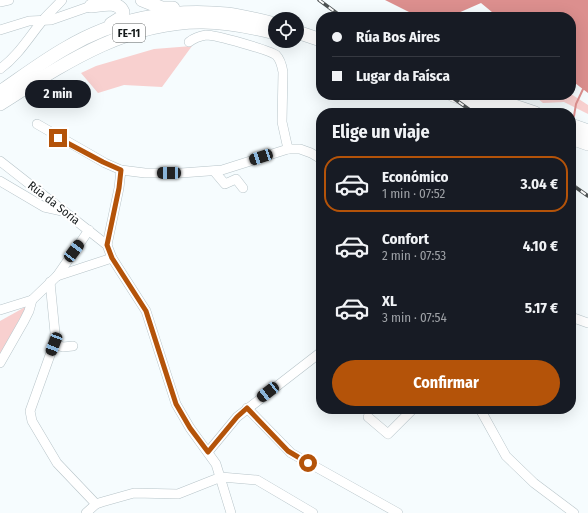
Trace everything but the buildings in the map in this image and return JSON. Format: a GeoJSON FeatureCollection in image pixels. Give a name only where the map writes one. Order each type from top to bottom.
{"type":"FeatureCollection","features":[{"type":"Feature","properties":{"kind":"highway"},"geometry":{"type":"LineString","coordinates":[[91,6],[103,0]]}},
{"type":"Feature","properties":{"kind":"highway","name":"FE-11"},"geometry":{"type":"LineString","coordinates":[[142,0],[162,8],[218,9],[243,12],[268,21]]}},
{"type":"Feature","properties":{"kind":"highway","name":"FE-11"},"geometry":{"type":"LineString","coordinates":[[0,92],[66,48],[120,18],[123,12],[119,6],[112,4],[91,6]]}},
{"type":"Feature","properties":{"kind":"highway","name":"FE-11"},"geometry":{"type":"LineString","coordinates":[[96,32],[129,21],[162,14],[196,12],[228,14],[268,23]]}},
{"type":"Feature","properties":{"kind":"highway","name":"FE-11"},"geometry":{"type":"LineString","coordinates":[[0,104],[49,73],[85,53],[142,29],[162,25],[203,22],[242,25],[268,31]]}},
{"type":"Feature","properties":{"kind":"highway"},"geometry":{"type":"LineString","coordinates":[[304,34],[316,38]]}},
{"type":"Feature","properties":{"kind":"highway"},"geometry":{"type":"LineString","coordinates":[[304,43],[316,47]]}},
{"type":"Feature","properties":{"kind":"highway"},"geometry":{"type":"LineString","coordinates":[[487,100],[498,108]]}},
{"type":"Feature","properties":{"kind":"highway"},"geometry":{"type":"LineString","coordinates":[[490,100],[518,108]]}},
{"type":"Feature","properties":{"kind":"highway"},"geometry":{"type":"LineString","coordinates":[[576,127],[588,131]]}},
{"type":"Feature","properties":{"kind":"highway"},"geometry":{"type":"LineString","coordinates":[[576,140],[588,144]]}},
{"type":"Feature","properties":{"kind":"street"},"geometry":{"type":"LineString","coordinates":[[0,2],[8,0]]}},
{"type":"Feature","properties":{"kind":"street"},"geometry":{"type":"LineString","coordinates":[[0,69],[7,64],[32,36],[43,20],[62,0]]}},
{"type":"Feature","properties":{"kind":"street"},"geometry":{"type":"LineString","coordinates":[[0,30],[30,21],[52,20],[91,6]]}},
{"type":"Feature","properties":{"kind":"street"},"geometry":{"type":"LineString","coordinates":[[0,35],[27,27],[43,20]]}},
{"type":"Feature","properties":{"kind":"street"},"geometry":{"type":"LineString","coordinates":[[189,42],[193,39],[208,35],[244,43],[277,56],[282,64],[283,72],[282,122],[288,148]]}},
{"type":"Feature","properties":{"kind":"street"},"geometry":{"type":"LineString","coordinates":[[37,124],[103,162],[121,170],[145,173],[222,170],[288,148],[300,149],[316,156]]}},
{"type":"Feature","properties":{"kind":"street","name":"Rúa da Soria"},"geometry":{"type":"LineString","coordinates":[[0,160],[107,245]]}},
{"type":"Feature","properties":{"kind":"street"},"geometry":{"type":"LineString","coordinates":[[121,170],[119,188],[107,245],[112,258],[146,311],[176,404],[190,428],[216,464],[231,513]]}},
{"type":"Feature","properties":{"kind":"street"},"geometry":{"type":"LineString","coordinates":[[214,171],[225,184],[236,179],[243,188]]}},
{"type":"Feature","properties":{"kind":"street"},"geometry":{"type":"LineString","coordinates":[[0,181],[44,207],[68,213]]}},
{"type":"Feature","properties":{"kind":"street"},"geometry":{"type":"LineString","coordinates":[[0,310],[32,300],[54,279],[89,230]]}},
{"type":"Feature","properties":{"kind":"street"},"geometry":{"type":"LineString","coordinates":[[54,279],[112,258]]}},
{"type":"Feature","properties":{"kind":"street"},"geometry":{"type":"LineString","coordinates":[[54,279],[54,344],[30,411],[32,421],[57,463],[96,504]]}},
{"type":"Feature","properties":{"kind":"street"},"geometry":{"type":"LineString","coordinates":[[0,363],[24,321],[32,300]]}},
{"type":"Feature","properties":{"kind":"street"},"geometry":{"type":"LineString","coordinates":[[576,319],[588,323]]}},
{"type":"Feature","properties":{"kind":"street"},"geometry":{"type":"LineString","coordinates":[[54,344],[63,347],[73,346]]}},
{"type":"Feature","properties":{"kind":"street"},"geometry":{"type":"LineString","coordinates":[[208,452],[237,417],[247,408],[316,356]]}},
{"type":"Feature","properties":{"kind":"street"},"geometry":{"type":"LineString","coordinates":[[247,408],[292,453],[398,513]]}},
{"type":"Feature","properties":{"kind":"street"},"geometry":{"type":"LineString","coordinates":[[368,417],[388,434],[408,414]]}},
{"type":"Feature","properties":{"kind":"street"},"geometry":{"type":"LineString","coordinates":[[483,414],[506,456],[534,483],[574,513]]}},
{"type":"Feature","properties":{"kind":"street"},"geometry":{"type":"LineString","coordinates":[[86,513],[96,504],[134,493],[178,494],[221,477],[257,480],[313,513]]}},
{"type":"Feature","properties":{"kind":"shaded area"},"geometry":{"type":"Polygon","coordinates":[[[385,0],[588,0],[588,93],[576,84],[576,12],[492,12],[481,3],[460,12],[409,12],[385,0]]]}},
{"type":"Feature","properties":{"kind":"shaded area"},"geometry":{"type":"Polygon","coordinates":[[[192,46],[162,87],[124,85],[98,93],[81,73],[96,66],[154,49],[192,46]]]}},
{"type":"Feature","properties":{"kind":"shaded area"},"geometry":{"type":"Polygon","coordinates":[[[576,97],[588,105],[588,114],[564,102],[543,103],[539,100],[576,100],[576,97]]]}},
{"type":"Feature","properties":{"kind":"shaded area"},"geometry":{"type":"Polygon","coordinates":[[[27,306],[0,354],[0,321],[27,306]]]}},
{"type":"Feature","properties":{"kind":"waterway"},"geometry":{"type":"LineString","coordinates":[[575,108],[584,87]]}},
{"type":"Feature","properties":{"kind":"railway"},"geometry":{"type":"LineString","coordinates":[[319,0],[335,12]]}},
{"type":"Feature","properties":{"kind":"railway"},"geometry":{"type":"LineString","coordinates":[[456,100],[467,108]]}},
{"type":"Feature","properties":{"kind":"railway"},"geometry":{"type":"LineString","coordinates":[[576,188],[588,196]]}},
{"type":"Feature","properties":{"kind":"route"},"geometry":{"type":"LineString","coordinates":[[58,138],[121,170],[119,188],[107,245],[112,258],[146,311],[176,404],[190,428],[208,452],[237,417],[247,408],[288,451],[308,463]]}}]}
